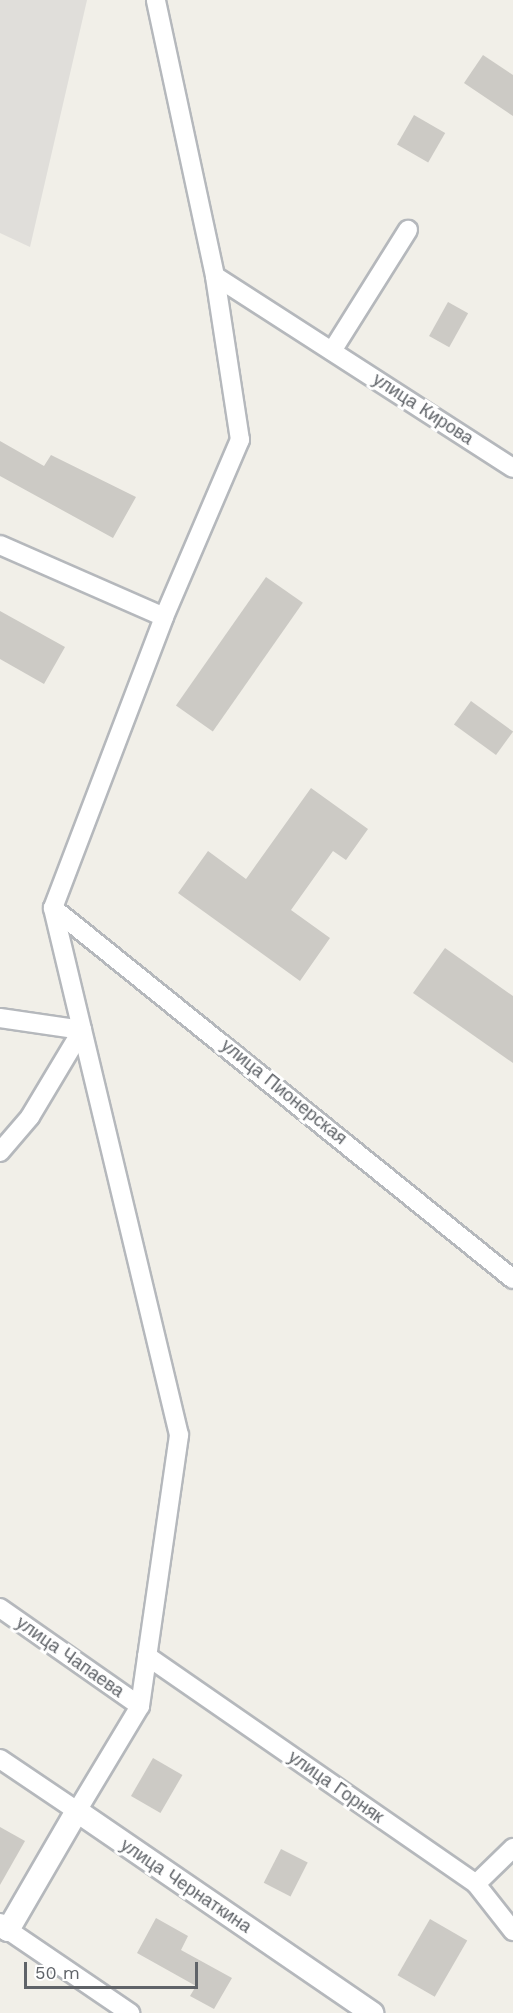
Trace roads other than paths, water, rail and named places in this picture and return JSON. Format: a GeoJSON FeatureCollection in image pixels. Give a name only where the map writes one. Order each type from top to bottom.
{"type":"FeatureCollection","features":[{"type":"Feature","properties":{"kind":"street"},"geometry":{"type":"LineString","coordinates":[[130,2013],[4,1928],[140,1706],[179,1435],[53,908],[164,617],[240,440],[215,276],[156,0]]}},
{"type":"Feature","properties":{"kind":"street"},"geometry":{"type":"LineString","coordinates":[[332,351],[408,230]]}},
{"type":"Feature","properties":{"kind":"street","name":"улица Кирова"},"geometry":{"type":"LineString","coordinates":[[215,276],[513,468]]}},
{"type":"Feature","properties":{"kind":"street"},"geometry":{"type":"LineString","coordinates":[[0,545],[164,617]]}},
{"type":"Feature","properties":{"kind":"street","name":"улица Пионерская"},"geometry":{"type":"LineString","coordinates":[[53,908],[513,1279]]}},
{"type":"Feature","properties":{"kind":"street"},"geometry":{"type":"LineString","coordinates":[[0,1018],[82,1030]]}},
{"type":"Feature","properties":{"kind":"street"},"geometry":{"type":"LineString","coordinates":[[0,1152],[30,1117],[82,1030]]}},
{"type":"Feature","properties":{"kind":"street","name":"улица Чапаева"},"geometry":{"type":"LineString","coordinates":[[0,1608],[140,1706]]}},
{"type":"Feature","properties":{"kind":"street","name":"улица Горняк"},"geometry":{"type":"LineString","coordinates":[[147,1656],[476,1884],[513,1931]]}},
{"type":"Feature","properties":{"kind":"street","name":"улица Чернаткина"},"geometry":{"type":"LineString","coordinates":[[0,1759],[372,2013]]}},
{"type":"Feature","properties":{"kind":"street"},"geometry":{"type":"LineString","coordinates":[[476,1884],[513,1848]]}}]}
